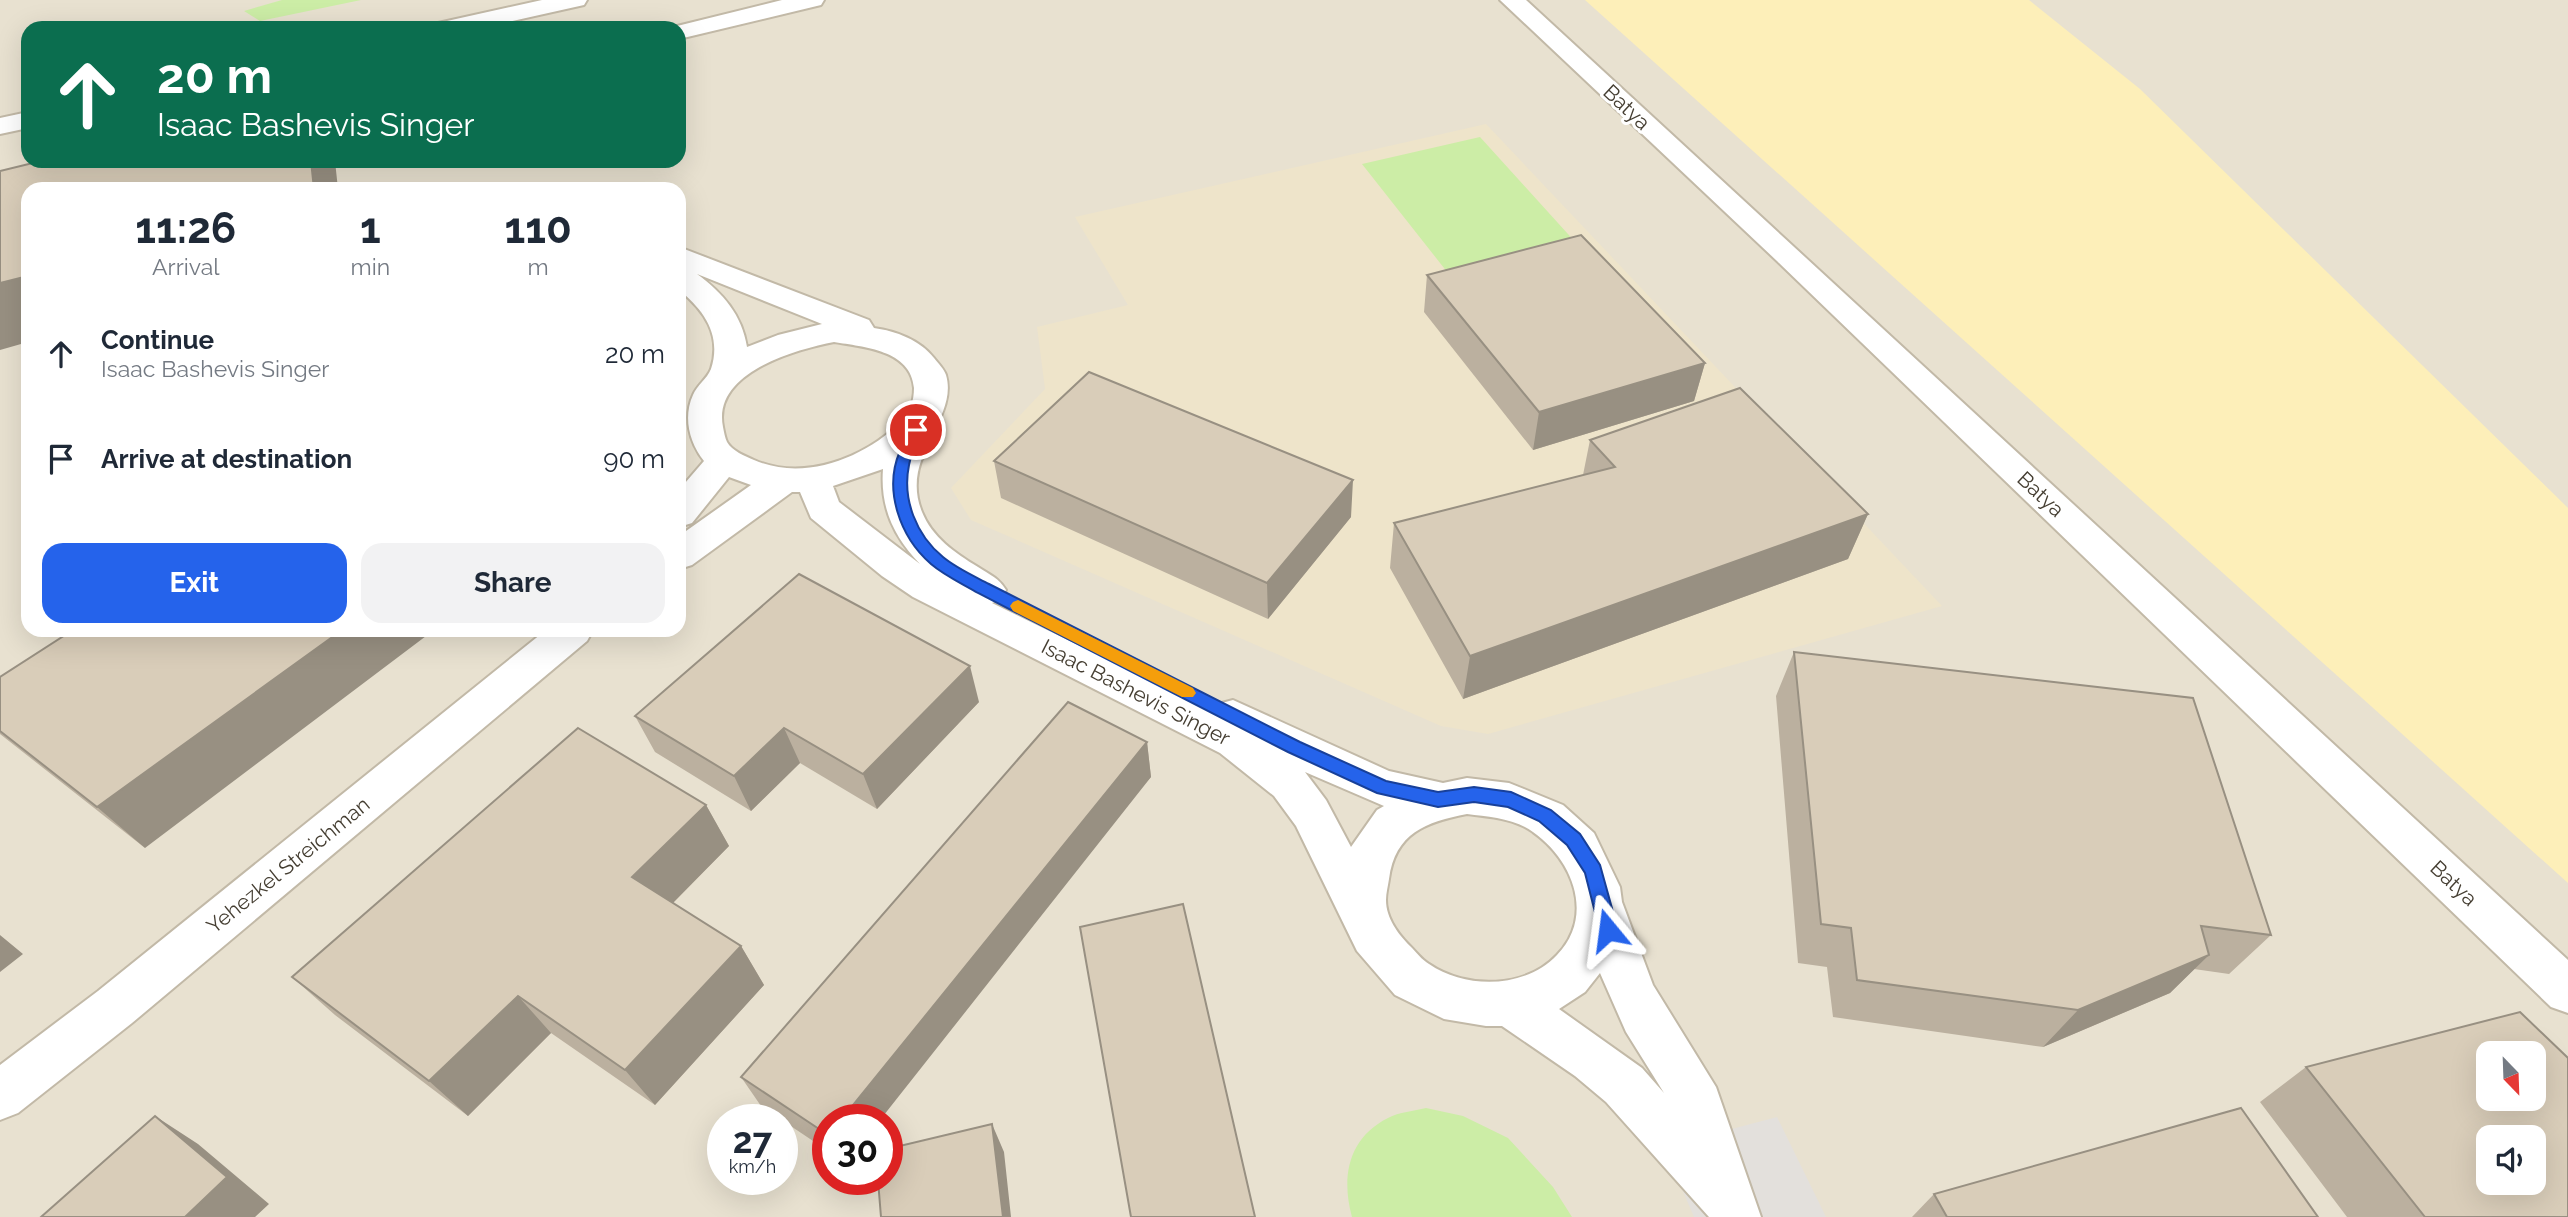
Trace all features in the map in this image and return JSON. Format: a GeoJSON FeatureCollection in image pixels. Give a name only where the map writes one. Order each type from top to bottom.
{"type":"FeatureCollection","features":[{"type":"Feature","properties":{"kind":"street"},"geometry":{"type":"LineString","coordinates":[[479,21],[575,0]]}},
{"type":"Feature","properties":{"kind":"street"},"geometry":{"type":"LineString","coordinates":[[686,30],[812,0]]}},
{"type":"Feature","properties":{"kind":"street","name":"Batya"},"geometry":{"type":"LineString","coordinates":[[1512,0],[1798,264],[2568,991]]}},
{"type":"Feature","properties":{"kind":"street"},"geometry":{"type":"LineString","coordinates":[[0,126],[21,122]]}},
{"type":"Feature","properties":{"kind":"street"},"geometry":{"type":"LineString","coordinates":[[686,259],[889,340],[911,351],[926,367],[932,387],[929,408],[916,430],[902,444],[862,467],[798,479],[760,476],[724,460],[711,446],[704,429],[705,411],[712,393],[726,376],[765,350],[803,337],[834,332],[862,333],[889,340]]}},
{"type":"Feature","properties":{"kind":"street"},"geometry":{"type":"LineString","coordinates":[[686,280],[713,300],[722,317],[731,344],[726,376]]}},
{"type":"Feature","properties":{"kind":"street","name":"Isaac Bashevis Singer"},"geometry":{"type":"LineString","coordinates":[[916,430],[902,464],[900,497],[909,523],[922,545],[938,562],[996,595],[1318,759],[1383,788],[1438,799]]}},
{"type":"Feature","properties":{"kind":"street"},"geometry":{"type":"LineString","coordinates":[[686,506],[724,460]]}},
{"type":"Feature","properties":{"kind":"street"},"geometry":{"type":"LineString","coordinates":[[686,551],[798,479]]}},
{"type":"Feature","properties":{"kind":"street","name":"Isaac Bashevis Singer"},"geometry":{"type":"LineString","coordinates":[[798,479],[824,509],[895,566],[926,587],[1235,741],[1267,763],[1289,784],[1309,812],[1373,936]]}},
{"type":"Feature","properties":{"kind":"street","name":"Yehezkel Streichman"},"geometry":{"type":"LineString","coordinates":[[0,1096],[115,1007],[564,637]]}},
{"type":"Feature","properties":{"kind":"street"},"geometry":{"type":"LineString","coordinates":[[1600,904],[1595,939],[1578,970],[1549,992],[1511,1004],[1469,1004],[1430,990],[1395,966],[1373,936],[1363,901],[1366,867],[1375,847],[1380,837],[1405,813],[1438,799],[1474,794],[1511,800],[1545,816],[1573,840],[1593,871],[1616,956],[1630,990],[1697,1102],[1713,1145],[1731,1209]]}},
{"type":"Feature","properties":{"kind":"street"},"geometry":{"type":"LineString","coordinates":[[1511,1004],[1592,1059],[1624,1085],[1731,1209]]}},
{"type":"Feature","properties":{"kind":"shaded area"},"geometry":{"type":"Polygon","coordinates":[[[0,0],[2568,0],[2568,1217],[0,1217],[0,0]]]}},
{"type":"Feature","properties":{"kind":"shaded area"},"geometry":{"type":"Polygon","coordinates":[[[1486,124],[1942,606],[1488,734],[1441,726],[971,520],[951,488],[1045,389],[1037,327],[1128,305],[1075,217],[1486,124]]]}},
{"type":"Feature","properties":{"kind":"shaded area"},"geometry":{"type":"Polygon","coordinates":[[[1777,1117],[1826,1217],[1694,1217],[1664,1147],[1777,1117]]]}},
{"type":"Feature","properties":{"kind":"green space"},"geometry":{"type":"Polygon","coordinates":[[[282,0],[361,0],[260,21],[244,11],[282,0]]]}},
{"type":"Feature","properties":{"kind":"green space"},"geometry":{"type":"Polygon","coordinates":[[[1480,137],[1587,255],[1459,287],[1362,164],[1480,137]]]}},
{"type":"Feature","properties":{"kind":"green space"},"geometry":{"type":"Polygon","coordinates":[[[1426,1108],[1463,1116],[1508,1138],[1553,1187],[1572,1217],[1352,1217],[1347,1187],[1348,1173],[1356,1148],[1364,1136],[1388,1118],[1426,1108]]]}},
{"type":"Feature","properties":{"kind":"sand"},"geometry":{"type":"Polygon","coordinates":[[[1585,0],[2029,0],[2140,89],[2568,508],[2568,883],[1585,0]]]}},
{"type":"Feature","properties":{"kind":"building"},"geometry":{"type":"Polygon","coordinates":[[[21,166],[21,168],[312,168],[313,182],[21,182],[21,278],[0,283],[0,171],[21,166]]]}},
{"type":"Feature","properties":{"kind":"building"},"geometry":{"type":"Polygon","coordinates":[[[1581,235],[1705,363],[1539,412],[1427,275],[1581,235]]]}},
{"type":"Feature","properties":{"kind":"building"},"geometry":{"type":"Polygon","coordinates":[[[1089,372],[1353,480],[1267,583],[994,461],[1089,372]]]}},
{"type":"Feature","properties":{"kind":"building"},"geometry":{"type":"Polygon","coordinates":[[[1740,388],[1868,514],[1470,656],[1394,523],[1615,467],[1590,440],[1740,388]]]}},
{"type":"Feature","properties":{"kind":"building"},"geometry":{"type":"Polygon","coordinates":[[[799,574],[970,666],[863,774],[784,728],[734,776],[635,716],[799,574]]]}},
{"type":"Feature","properties":{"kind":"building"},"geometry":{"type":"Polygon","coordinates":[[[62,637],[332,637],[97,807],[0,731],[0,677],[62,637]]]}},
{"type":"Feature","properties":{"kind":"building"},"geometry":{"type":"Polygon","coordinates":[[[1794,652],[2193,698],[2271,935],[2201,926],[2209,955],[2078,1010],[1857,980],[1851,928],[1821,924],[1794,652]]]}},
{"type":"Feature","properties":{"kind":"building"},"geometry":{"type":"Polygon","coordinates":[[[1068,702],[1147,742],[854,1104],[812,1104],[812,1124],[798,1115],[798,1104],[782,1104],[741,1077],[1068,702]]]}},
{"type":"Feature","properties":{"kind":"building"},"geometry":{"type":"Polygon","coordinates":[[[578,728],[706,805],[632,877],[741,946],[625,1070],[518,996],[429,1081],[292,977],[578,728]]]}},
{"type":"Feature","properties":{"kind":"building"},"geometry":{"type":"Polygon","coordinates":[[[1183,904],[1255,1217],[1131,1217],[1080,927],[1183,904]]]}},
{"type":"Feature","properties":{"kind":"building"},"geometry":{"type":"Polygon","coordinates":[[[2520,1012],[2568,1058],[2568,1217],[2425,1217],[2306,1067],[2520,1012]]]}},
{"type":"Feature","properties":{"kind":"building"},"geometry":{"type":"Polygon","coordinates":[[[2241,1108],[2318,1217],[1947,1217],[1934,1194],[2241,1108]]]}},
{"type":"Feature","properties":{"kind":"building"},"geometry":{"type":"Polygon","coordinates":[[[155,1116],[227,1177],[185,1217],[41,1217],[155,1116]]]}},
{"type":"Feature","properties":{"kind":"building"},"geometry":{"type":"Polygon","coordinates":[[[992,1124],[1003,1217],[881,1217],[879,1195],[903,1195],[903,1145],[992,1124]]]}},
{"type":"Feature","properties":{"kind":"slow traffic"},"geometry":{"type":"LineString","coordinates":[[1018,606],[1187,693]]}},
{"type":"Feature","properties":{"kind":"route"},"geometry":{"type":"LineString","coordinates":[[916,430],[902,464],[900,497],[909,523],[922,545],[938,562],[984,589],[1294,747],[1383,788],[1438,799],[1474,794],[1511,800],[1545,816],[1573,840],[1593,871],[1608,930]]}}]}
